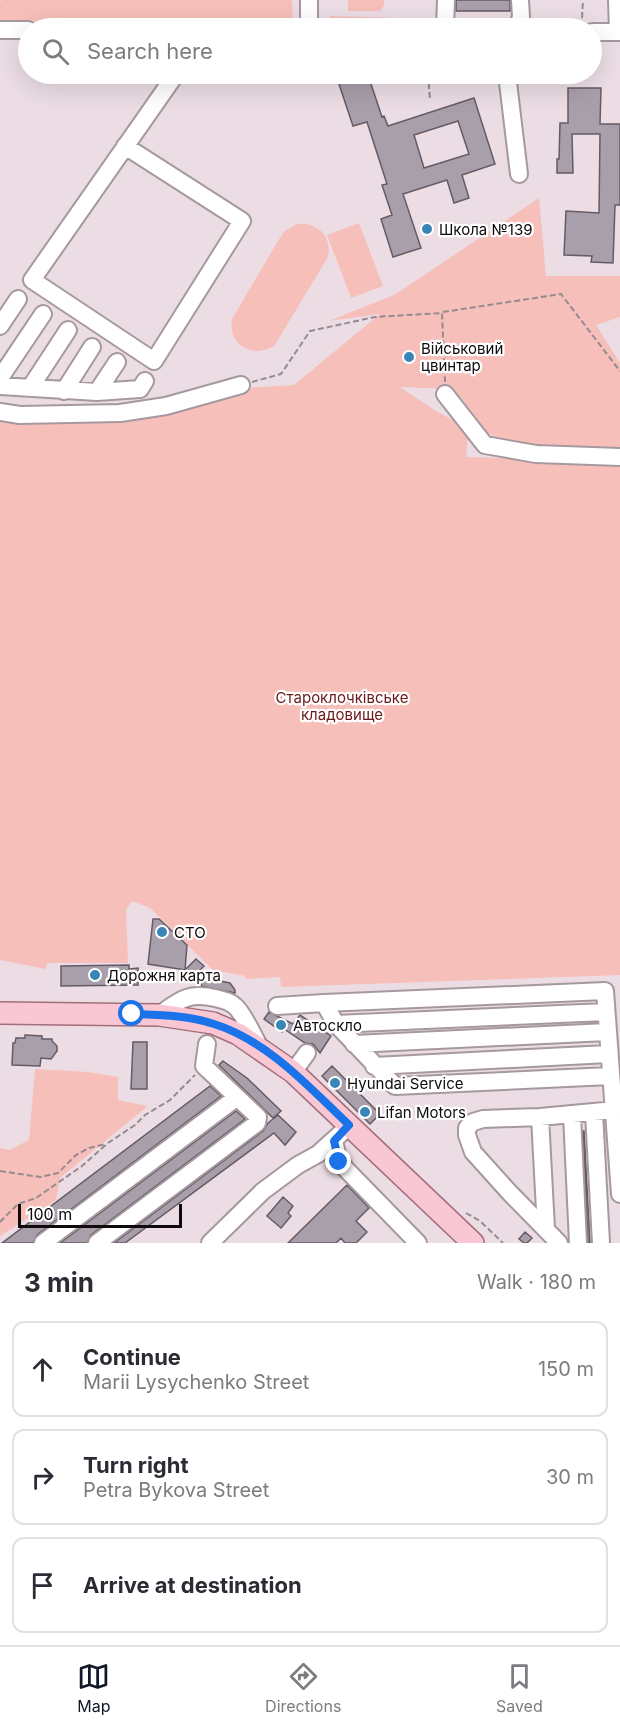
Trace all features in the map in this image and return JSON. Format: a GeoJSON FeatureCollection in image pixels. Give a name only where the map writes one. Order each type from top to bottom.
{"type":"FeatureCollection","features":[{"type":"Feature","properties":{"kind":"main road"},"geometry":{"type":"LineString","coordinates":[[0,1013],[159,1015],[213,1023],[238,1034],[293,1072],[473,1243]]}},
{"type":"Feature","properties":{"kind":"street"},"geometry":{"type":"LineString","coordinates":[[309,0],[309,18]]}},
{"type":"Feature","properties":{"kind":"street"},"geometry":{"type":"LineString","coordinates":[[445,18],[446,0]]}},
{"type":"Feature","properties":{"kind":"street"},"geometry":{"type":"LineString","coordinates":[[520,0],[520,18]]}},
{"type":"Feature","properties":{"kind":"street"},"geometry":{"type":"LineString","coordinates":[[602,28],[619,32],[617,0]]}},
{"type":"Feature","properties":{"kind":"street"},"geometry":{"type":"LineString","coordinates":[[0,30],[18,30]]}},
{"type":"Feature","properties":{"kind":"street"},"geometry":{"type":"LineString","coordinates":[[125,146],[242,221],[154,361],[32,280],[125,146],[169,84]]}},
{"type":"Feature","properties":{"kind":"street"},"geometry":{"type":"LineString","coordinates":[[508,84],[519,174]]}},
{"type":"Feature","properties":{"kind":"street"},"geometry":{"type":"LineString","coordinates":[[0,326],[18,299]]}},
{"type":"Feature","properties":{"kind":"street"},"geometry":{"type":"LineString","coordinates":[[0,378],[43,314]]}},
{"type":"Feature","properties":{"kind":"street"},"geometry":{"type":"LineString","coordinates":[[30,388],[68,330]]}},
{"type":"Feature","properties":{"kind":"street"},"geometry":{"type":"LineString","coordinates":[[64,391],[92,347]]}},
{"type":"Feature","properties":{"kind":"street"},"geometry":{"type":"LineString","coordinates":[[97,392],[117,362]]}},
{"type":"Feature","properties":{"kind":"street"},"geometry":{"type":"LineString","coordinates":[[0,386],[97,392],[140,389],[145,381]]}},
{"type":"Feature","properties":{"kind":"street"},"geometry":{"type":"LineString","coordinates":[[0,412],[21,415],[120,413],[166,406],[241,385]]}},
{"type":"Feature","properties":{"kind":"street"},"geometry":{"type":"LineString","coordinates":[[445,394],[485,445],[536,454],[620,457]]}},
{"type":"Feature","properties":{"kind":"street"},"geometry":{"type":"LineString","coordinates":[[277,1006],[605,991],[610,1077],[617,1109],[620,1194]]}},
{"type":"Feature","properties":{"kind":"street"},"geometry":{"type":"LineString","coordinates":[[324,1003],[336,1024],[395,1086],[610,1077]]}},
{"type":"Feature","properties":{"kind":"street"},"geometry":{"type":"LineString","coordinates":[[336,1024],[606,1012]]}},
{"type":"Feature","properties":{"kind":"street"},"geometry":{"type":"LineString","coordinates":[[354,1044],[607,1032]]}},
{"type":"Feature","properties":{"kind":"street"},"geometry":{"type":"LineString","coordinates":[[98,1243],[257,1124],[258,1117],[204,1066],[207,1044]]}},
{"type":"Feature","properties":{"kind":"street"},"geometry":{"type":"LineString","coordinates":[[293,1072],[307,1053]]}},
{"type":"Feature","properties":{"kind":"street"},"geometry":{"type":"LineString","coordinates":[[374,1066],[608,1054]]}},
{"type":"Feature","properties":{"kind":"street"},"geometry":{"type":"LineString","coordinates":[[43,1243],[236,1098]]}},
{"type":"Feature","properties":{"kind":"street"},"geometry":{"type":"LineString","coordinates":[[559,1243],[473,1152],[467,1136],[468,1128],[473,1122],[483,1119],[572,1115],[617,1109]]}},
{"type":"Feature","properties":{"kind":"street"},"geometry":{"type":"LineString","coordinates":[[594,1113],[601,1243]]}},
{"type":"Feature","properties":{"kind":"street"},"geometry":{"type":"LineString","coordinates":[[572,1115],[578,1243]]}},
{"type":"Feature","properties":{"kind":"street"},"geometry":{"type":"LineString","coordinates":[[540,1117],[546,1229]]}},
{"type":"Feature","properties":{"kind":"street"},"geometry":{"type":"LineString","coordinates":[[210,1243],[264,1191],[318,1154],[349,1125]]}},
{"type":"Feature","properties":{"kind":"street"},"geometry":{"type":"LineString","coordinates":[[334,1141],[339,1162],[418,1243]]}},
{"type":"Feature","properties":{"kind":"path"},"geometry":{"type":"LineString","coordinates":[[583,0],[586,18]]}},
{"type":"Feature","properties":{"kind":"path"},"geometry":{"type":"LineString","coordinates":[[429,84],[430,100]]}},
{"type":"Feature","properties":{"kind":"path"},"geometry":{"type":"LineString","coordinates":[[241,385],[281,374],[310,331],[375,317],[442,313],[561,294],[620,371]]}},
{"type":"Feature","properties":{"kind":"path"},"geometry":{"type":"LineString","coordinates":[[442,313],[445,394]]}},
{"type":"Feature","properties":{"kind":"path"},"geometry":{"type":"LineString","coordinates":[[0,1222],[18,1204],[36,1197],[82,1166],[108,1143],[135,1125],[144,1115],[170,1100],[204,1066]]}},
{"type":"Feature","properties":{"kind":"path"},"geometry":{"type":"LineString","coordinates":[[0,1171],[40,1177],[58,1173],[76,1155],[88,1148],[108,1143]]}},
{"type":"Feature","properties":{"kind":"green space"},"geometry":{"type":"Polygon","coordinates":[[[292,0],[293,18],[18,18],[18,22],[0,22],[0,1],[292,0]]]}},
{"type":"Feature","properties":{"kind":"green space"},"geometry":{"type":"Polygon","coordinates":[[[348,0],[384,0],[384,5],[380,11],[348,11],[348,0]]]}},
{"type":"Feature","properties":{"kind":"green space"},"geometry":{"type":"Polygon","coordinates":[[[330,16],[399,18],[330,18],[330,16]]]}},
{"type":"Feature","properties":{"kind":"green space","name":"Староклочківське кладовище"},"geometry":{"type":"Polygon","coordinates":[[[539,198],[546,276],[620,276],[620,317],[596,325],[620,363],[620,448],[510,445],[484,431],[460,396],[450,394],[450,389],[400,387],[439,413],[458,422],[468,437],[466,457],[620,461],[620,975],[281,987],[280,977],[246,979],[245,976],[213,970],[150,908],[132,901],[126,910],[128,963],[47,963],[46,969],[0,960],[0,417],[36,419],[243,388],[294,385],[380,314],[329,321],[396,294],[539,198]]]}},
{"type":"Feature","properties":{"kind":"green space"},"geometry":{"type":"Polygon","coordinates":[[[359,223],[383,286],[351,298],[327,235],[359,223]]]}},
{"type":"Feature","properties":{"kind":"green space"},"geometry":{"type":"Polygon","coordinates":[[[297,224],[311,225],[322,232],[328,243],[328,257],[275,345],[258,351],[250,350],[238,343],[232,328],[232,319],[281,236],[297,224]]]}},
{"type":"Feature","properties":{"kind":"green space"},"geometry":{"type":"Polygon","coordinates":[[[35,1069],[88,1072],[118,1077],[118,1100],[148,1106],[60,1178],[56,1200],[0,1236],[0,1148],[9,1150],[29,1140],[35,1069]]]}},
{"type":"Feature","properties":{"kind":"building"},"geometry":{"type":"Polygon","coordinates":[[[456,0],[510,0],[510,11],[456,11],[456,0]]]}},
{"type":"Feature","properties":{"kind":"building"},"geometry":{"type":"Polygon","coordinates":[[[339,84],[371,84],[382,117],[384,116],[388,126],[474,98],[495,164],[462,175],[469,198],[454,203],[447,180],[403,194],[421,248],[393,257],[381,219],[392,215],[382,185],[387,184],[367,122],[353,126],[339,84]],[[458,121],[414,135],[424,168],[469,154],[458,121]]]}},
{"type":"Feature","properties":{"kind":"building"},"geometry":{"type":"Polygon","coordinates":[[[568,88],[601,88],[600,124],[620,124],[620,205],[615,205],[613,263],[591,262],[592,256],[564,255],[566,211],[599,213],[600,134],[572,134],[573,173],[557,173],[560,123],[568,123],[568,88]]]}},
{"type":"Feature","properties":{"kind":"building","name":"СТО"},"geometry":{"type":"Polygon","coordinates":[[[153,919],[159,919],[187,945],[185,970],[148,964],[153,919]]]}},
{"type":"Feature","properties":{"kind":"building"},"geometry":{"type":"Polygon","coordinates":[[[196,959],[204,966],[193,977],[185,970],[196,959]]]}},
{"type":"Feature","properties":{"kind":"building","name":"Дорожня карта"},"geometry":{"type":"Polygon","coordinates":[[[129,965],[129,969],[138,968],[138,985],[61,986],[61,966],[129,965]]]}},
{"type":"Feature","properties":{"kind":"building"},"geometry":{"type":"Polygon","coordinates":[[[195,976],[230,983],[235,993],[202,986],[195,976]]]}},
{"type":"Feature","properties":{"kind":"building"},"geometry":{"type":"Polygon","coordinates":[[[269,1012],[293,1024],[300,1015],[331,1036],[320,1053],[313,1044],[305,1043],[284,1029],[282,1032],[264,1019],[269,1012]]]}},
{"type":"Feature","properties":{"kind":"building"},"geometry":{"type":"Polygon","coordinates":[[[25,1035],[52,1039],[57,1046],[57,1051],[51,1059],[41,1058],[40,1066],[12,1065],[13,1043],[16,1038],[25,1038],[25,1035]]]}},
{"type":"Feature","properties":{"kind":"building"},"geometry":{"type":"Polygon","coordinates":[[[133,1042],[147,1042],[147,1089],[131,1089],[133,1042]]]}},
{"type":"Feature","properties":{"kind":"building"},"geometry":{"type":"Polygon","coordinates":[[[223,1061],[247,1078],[281,1111],[273,1118],[219,1065],[223,1061]]]}},
{"type":"Feature","properties":{"kind":"building"},"geometry":{"type":"Polygon","coordinates":[[[332,1066],[380,1114],[370,1124],[322,1076],[332,1066]]]}},
{"type":"Feature","properties":{"kind":"building"},"geometry":{"type":"Polygon","coordinates":[[[210,1086],[221,1096],[37,1235],[33,1243],[2,1243],[210,1086]]]}},
{"type":"Feature","properties":{"kind":"building"},"geometry":{"type":"Polygon","coordinates":[[[236,1111],[245,1119],[91,1235],[87,1243],[60,1243],[236,1111]]]}},
{"type":"Feature","properties":{"kind":"building"},"geometry":{"type":"Polygon","coordinates":[[[278,1115],[296,1132],[285,1145],[274,1133],[125,1243],[114,1243],[263,1131],[268,1123],[278,1115]]]}},
{"type":"Feature","properties":{"kind":"building"},"geometry":{"type":"Polygon","coordinates":[[[584,1131],[590,1243],[588,1243],[584,1131]]]}},
{"type":"Feature","properties":{"kind":"building"},"geometry":{"type":"Polygon","coordinates":[[[347,1185],[369,1208],[356,1221],[367,1232],[356,1243],[345,1243],[341,1238],[336,1243],[288,1243],[347,1185]]]}},
{"type":"Feature","properties":{"kind":"building"},"geometry":{"type":"Polygon","coordinates":[[[283,1197],[293,1206],[288,1213],[291,1216],[281,1228],[267,1216],[283,1197]]]}},
{"type":"Feature","properties":{"kind":"building"},"geometry":{"type":"Polygon","coordinates":[[[525,1232],[532,1238],[527,1243],[519,1239],[525,1232]]]}},
{"type":"Feature","properties":{"kind":"place","name":"Школа №139"},"geometry":{"type":"Point","coordinates":[427,229]}},
{"type":"Feature","properties":{"kind":"place","name":"Військовий цвинтар"},"geometry":{"type":"Point","coordinates":[409,357]}},
{"type":"Feature","properties":{"kind":"place","name":"СТО"},"geometry":{"type":"Point","coordinates":[162,932]}},
{"type":"Feature","properties":{"kind":"place","name":"Дорожня карта"},"geometry":{"type":"Point","coordinates":[95,975]}},
{"type":"Feature","properties":{"kind":"place","name":"Автоскло"},"geometry":{"type":"Point","coordinates":[281,1025]}},
{"type":"Feature","properties":{"kind":"place","name":"Hyundai Service"},"geometry":{"type":"Point","coordinates":[335,1083]}},
{"type":"Feature","properties":{"kind":"place","name":"Lifan Motors"},"geometry":{"type":"Point","coordinates":[365,1112]}},
{"type":"Feature","properties":{"kind":"route"},"geometry":{"type":"LineString","coordinates":[[132,1014],[187,1018],[213,1023],[238,1034],[277,1060],[293,1072],[349,1125],[334,1141],[339,1162]]}}]}
